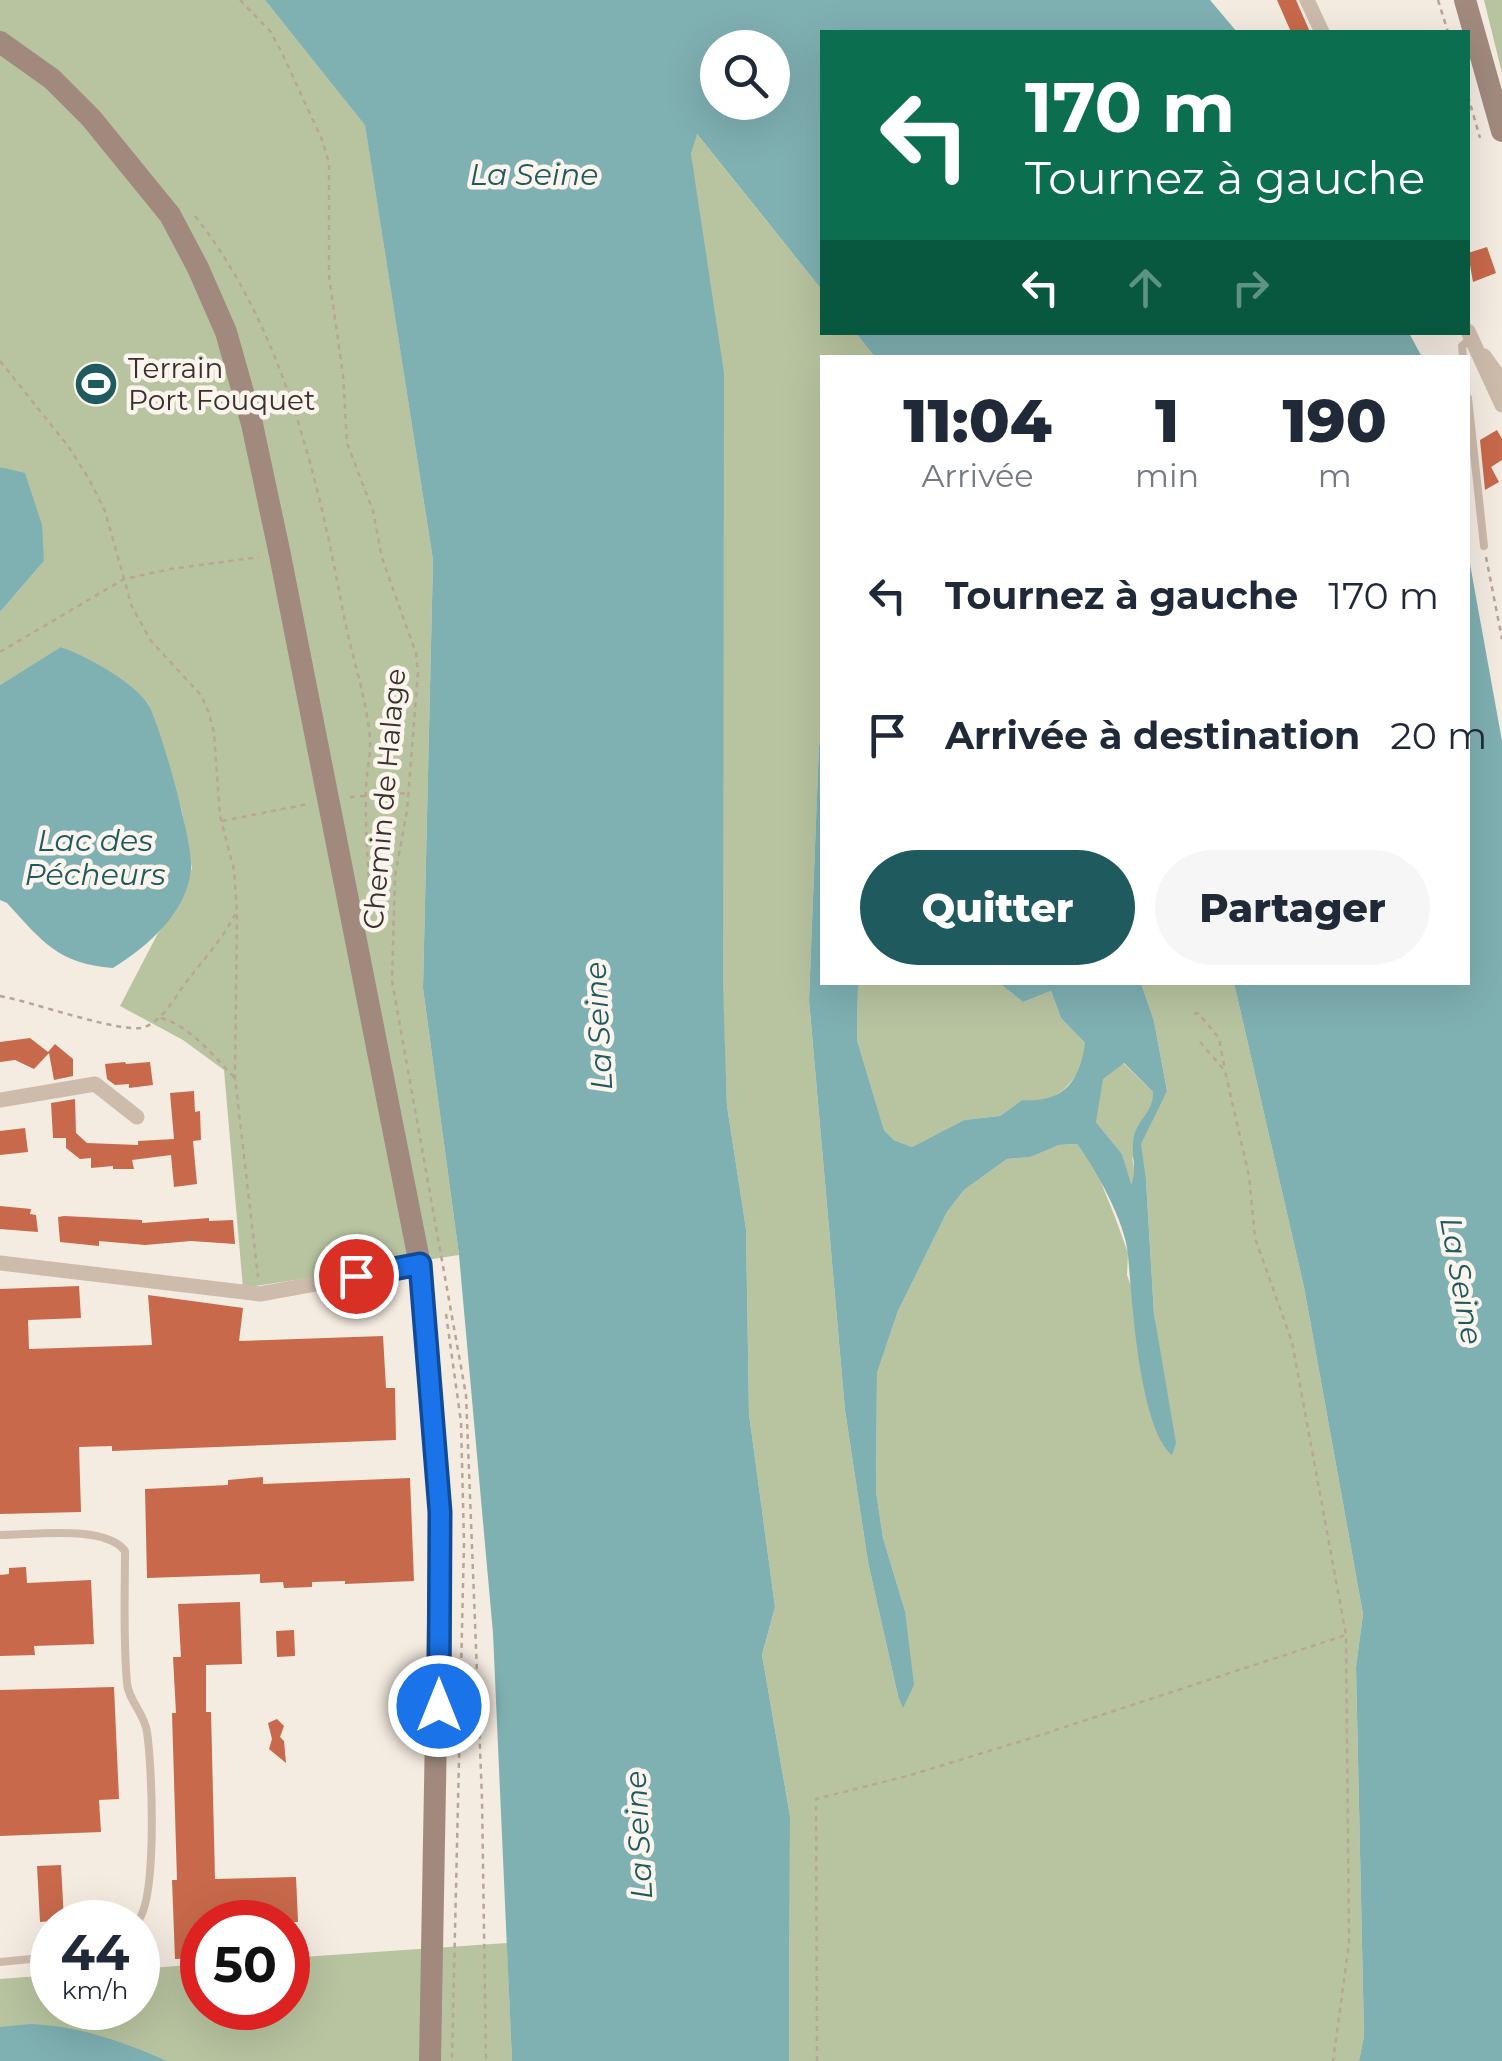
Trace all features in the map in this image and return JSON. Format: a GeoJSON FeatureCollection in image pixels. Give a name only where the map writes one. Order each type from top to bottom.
{"type":"FeatureCollection","features":[{"type":"Feature","properties":{"kind":"main road"},"geometry":{"type":"LineString","coordinates":[[1465,0],[1491,134]]}},
{"type":"Feature","properties":{"kind":"main road"},"geometry":{"type":"LineString","coordinates":[[0,42],[52,80],[91,118],[170,215],[226,332],[252,424],[280,555],[420,1264],[440,1512],[430,2061]]}},
{"type":"Feature","properties":{"kind":"street"},"geometry":{"type":"LineString","coordinates":[[1308,0],[1321,30]]}},
{"type":"Feature","properties":{"kind":"street"},"geometry":{"type":"LineString","coordinates":[[1470,336],[1502,381]]}},
{"type":"Feature","properties":{"kind":"street"},"geometry":{"type":"LineString","coordinates":[[1470,336],[1502,405]]}},
{"type":"Feature","properties":{"kind":"street"},"geometry":{"type":"LineString","coordinates":[[0,1100],[96,1084],[138,1117]]}},
{"type":"Feature","properties":{"kind":"street"},"geometry":{"type":"LineString","coordinates":[[0,1263],[260,1294],[420,1264]]}},
{"type":"Feature","properties":{"kind":"lane"},"geometry":{"type":"LineString","coordinates":[[1470,416],[1484,546]]}},
{"type":"Feature","properties":{"kind":"lane"},"geometry":{"type":"LineString","coordinates":[[0,1534],[98,1534],[118,1542],[125,1551],[127,1688],[147,1729],[151,1885],[147,1900]]}},
{"type":"Feature","properties":{"kind":"lane"},"geometry":{"type":"LineString","coordinates":[[0,1962],[30,1959]]}},
{"type":"Feature","properties":{"kind":"path","name":"Chemin de Halage"},"geometry":{"type":"LineString","coordinates":[[240,0],[270,31],[323,142],[329,163],[329,276],[344,376],[347,443],[373,511],[394,600],[416,653],[418,672],[407,810],[394,890],[392,981]]}},
{"type":"Feature","properties":{"kind":"path"},"geometry":{"type":"LineString","coordinates":[[1438,0],[1447,30]]}},
{"type":"Feature","properties":{"kind":"path"},"geometry":{"type":"LineString","coordinates":[[1470,99],[1491,134]]}},
{"type":"Feature","properties":{"kind":"path"},"geometry":{"type":"LineString","coordinates":[[0,361],[68,446],[88,479],[105,511],[132,607],[151,641],[201,695],[209,712],[220,816],[234,870],[235,1078],[260,1294]]}},
{"type":"Feature","properties":{"kind":"path"},"geometry":{"type":"LineString","coordinates":[[1484,546],[1502,640]]}},
{"type":"Feature","properties":{"kind":"path"},"geometry":{"type":"LineString","coordinates":[[0,652],[124,579],[171,568],[280,555]]}},
{"type":"Feature","properties":{"kind":"path"},"geometry":{"type":"LineString","coordinates":[[0,996],[134,1029],[160,1018],[237,910]]}},
{"type":"Feature","properties":{"kind":"path"},"geometry":{"type":"LineString","coordinates":[[1194,1014],[1198,1013],[1219,1038],[1248,1176],[1256,1238],[1292,1342],[1346,1635],[1349,1942],[1333,2061]]}},
{"type":"Feature","properties":{"kind":"path"},"geometry":{"type":"LineString","coordinates":[[160,1018],[172,1021],[199,1040],[235,1078]]}},
{"type":"Feature","properties":{"kind":"path"},"geometry":{"type":"LineString","coordinates":[[1200,1042],[1225,1071]]}},
{"type":"Feature","properties":{"kind":"path"},"geometry":{"type":"LineString","coordinates":[[816,2061],[816,1799],[1025,1740],[1346,1635]]}},
{"type":"Feature","properties":{"kind":"green space"},"geometry":{"type":"Polygon","coordinates":[[[0,0],[265,0],[365,124],[433,560],[423,988],[459,1255],[243,1288],[224,1070],[183,1040],[120,1006],[157,935],[179,904],[192,868],[182,811],[148,704],[62,647],[0,685],[0,612],[44,561],[25,474],[0,467],[0,0]]]}},
{"type":"Feature","properties":{"kind":"green space"},"geometry":{"type":"Polygon","coordinates":[[[1484,0],[1502,0],[1502,73],[1484,0]]]}},
{"type":"Feature","properties":{"kind":"green space"},"geometry":{"type":"Polygon","coordinates":[[[696,133],[820,288],[820,335],[858,335],[874,355],[820,355],[820,744],[809,1000],[845,1410],[868,1562],[898,1696],[905,1611],[883,1538],[876,1491],[877,1373],[898,1311],[947,1212],[964,1190],[1007,1159],[1077,1144],[1096,1170],[1115,1217],[1128,1253],[1127,1275],[1160,1366],[1146,1180],[1132,1157],[1135,1175],[1130,1185],[1122,1154],[1096,1122],[1082,1067],[1064,1089],[1051,1097],[1022,1100],[1000,1116],[964,1120],[912,1147],[894,1140],[884,1130],[857,1040],[858,985],[1002,985],[1023,1002],[1051,991],[1061,1018],[1085,1043],[1123,1063],[1153,1092],[1153,1103],[1135,1132],[1155,1112],[1167,1091],[1154,1021],[1142,985],[1234,985],[1304,1287],[1363,1614],[1356,1667],[1364,2036],[1359,2061],[789,2061],[790,1816],[762,1655],[775,1607],[749,1414],[746,1229],[727,1106],[691,154],[696,133]]]}},
{"type":"Feature","properties":{"kind":"green space"},"geometry":{"type":"Polygon","coordinates":[[[507,1943],[512,2061],[0,2061],[0,1979],[30,1977],[30,2030],[160,2030],[160,1967],[180,1966],[180,2030],[310,2030],[310,1956],[507,1943]]]}},
{"type":"Feature","properties":{"kind":"water","name":"La Seine"},"geometry":{"type":"Polygon","coordinates":[[[265,0],[1210,0],[1235,30],[820,30],[820,288],[697,134],[691,154],[724,373],[723,985],[727,1106],[746,1229],[749,1414],[775,1607],[762,1655],[790,1816],[789,2061],[512,2061],[493,1633],[459,1255],[423,988],[433,560],[365,125],[265,0]]]}},
{"type":"Feature","properties":{"kind":"water"},"geometry":{"type":"Polygon","coordinates":[[[858,335],[1410,335],[1421,355],[874,355],[858,335]]]}},
{"type":"Feature","properties":{"kind":"water"},"geometry":{"type":"Polygon","coordinates":[[[0,467],[25,473],[42,525],[44,561],[0,612],[0,467]]]}},
{"type":"Feature","properties":{"kind":"water"},"geometry":{"type":"Polygon","coordinates":[[[1470,564],[1502,741],[1502,2061],[1359,2061],[1364,2036],[1356,1667],[1363,1614],[1304,1287],[1234,985],[1470,985],[1470,564]]]}},
{"type":"Feature","properties":{"kind":"water","name":"Lac des Pécheurs"},"geometry":{"type":"Polygon","coordinates":[[[61,647],[122,680],[149,706],[176,787],[191,856],[188,885],[174,914],[152,939],[113,968],[65,956],[0,900],[0,685],[61,647]]]}},
{"type":"Feature","properties":{"kind":"water"},"geometry":{"type":"Polygon","coordinates":[[[820,744],[820,985],[858,985],[857,1040],[884,1130],[894,1140],[912,1147],[964,1120],[1000,1116],[1022,1100],[1049,1098],[1074,1079],[1085,1043],[1061,1018],[1051,991],[1023,1002],[1002,985],[1142,985],[1154,1021],[1167,1091],[1141,1144],[1154,1314],[1176,1443],[1172,1455],[1161,1440],[1145,1391],[1122,1228],[1101,1182],[1077,1144],[1007,1159],[964,1190],[947,1212],[898,1311],[877,1373],[876,1491],[883,1538],[905,1611],[914,1685],[903,1708],[868,1562],[845,1410],[809,1000],[820,744]],[[1124,1063],[1103,1079],[1096,1122],[1122,1154],[1131,1184],[1134,1136],[1151,1105],[1153,1092],[1124,1063]]]}},
{"type":"Feature","properties":{"kind":"water"},"geometry":{"type":"Polygon","coordinates":[[[30,2024],[30,2030],[74,2030],[167,2061],[0,2061],[0,2027],[30,2024]]]}},
{"type":"Feature","properties":{"kind":"building"},"geometry":{"type":"Polygon","coordinates":[[[1277,0],[1296,0],[1309,30],[1290,30],[1277,0]]]}},
{"type":"Feature","properties":{"kind":"building"},"geometry":{"type":"Polygon","coordinates":[[[1487,247],[1496,273],[1473,282],[1470,252],[1487,247]]]}},
{"type":"Feature","properties":{"kind":"building"},"geometry":{"type":"Polygon","coordinates":[[[1497,430],[1502,439],[1502,460],[1491,467],[1499,482],[1485,490],[1480,440],[1497,430]]]}},
{"type":"Feature","properties":{"kind":"building"},"geometry":{"type":"Polygon","coordinates":[[[30,1038],[48,1052],[55,1044],[73,1059],[73,1076],[54,1080],[49,1053],[34,1069],[15,1060],[0,1062],[0,1042],[30,1038]]]}},
{"type":"Feature","properties":{"kind":"building"},"geometry":{"type":"Polygon","coordinates":[[[150,1062],[153,1085],[129,1088],[129,1084],[115,1085],[107,1079],[105,1064],[150,1062]]]}},
{"type":"Feature","properties":{"kind":"building"},"geometry":{"type":"Polygon","coordinates":[[[194,1091],[195,1112],[200,1111],[201,1140],[193,1141],[197,1184],[174,1187],[171,1155],[132,1160],[134,1169],[91,1168],[91,1158],[80,1159],[66,1148],[66,1138],[53,1138],[51,1103],[75,1099],[76,1133],[87,1143],[138,1145],[138,1141],[174,1139],[170,1093],[194,1091]]]}},
{"type":"Feature","properties":{"kind":"building"},"geometry":{"type":"Polygon","coordinates":[[[25,1128],[28,1152],[0,1155],[0,1131],[25,1128]]]}},
{"type":"Feature","properties":{"kind":"building"},"geometry":{"type":"Polygon","coordinates":[[[0,1206],[31,1209],[30,1214],[36,1215],[38,1232],[0,1229],[0,1206]]]}},
{"type":"Feature","properties":{"kind":"building"},"geometry":{"type":"Polygon","coordinates":[[[58,1217],[142,1223],[233,1220],[235,1244],[99,1241],[99,1246],[60,1242],[58,1217]]]}},
{"type":"Feature","properties":{"kind":"building"},"geometry":{"type":"Polygon","coordinates":[[[79,1286],[81,1318],[28,1320],[29,1349],[152,1345],[148,1295],[243,1308],[239,1341],[383,1336],[386,1388],[395,1388],[396,1440],[112,1451],[112,1446],[79,1447],[81,1512],[0,1514],[0,1289],[79,1286]]]}},
{"type":"Feature","properties":{"kind":"building"},"geometry":{"type":"Polygon","coordinates":[[[263,1477],[263,1484],[410,1478],[414,1581],[312,1582],[312,1587],[284,1588],[283,1582],[260,1583],[260,1574],[147,1578],[145,1489],[228,1485],[228,1480],[263,1477]]]}},
{"type":"Feature","properties":{"kind":"building"},"geometry":{"type":"Polygon","coordinates":[[[26,1567],[27,1583],[91,1580],[94,1644],[34,1646],[35,1655],[0,1656],[0,1575],[9,1574],[9,1568],[26,1567]]]}},
{"type":"Feature","properties":{"kind":"building"},"geometry":{"type":"Polygon","coordinates":[[[240,1602],[242,1664],[206,1665],[206,1712],[211,1712],[215,1879],[296,1877],[297,1900],[180,1900],[180,1959],[175,1959],[172,1713],[176,1713],[173,1657],[181,1657],[178,1604],[240,1602]]]}},
{"type":"Feature","properties":{"kind":"building"},"geometry":{"type":"Polygon","coordinates":[[[294,1630],[295,1656],[277,1657],[276,1631],[294,1630]]]}},
{"type":"Feature","properties":{"kind":"building"},"geometry":{"type":"Polygon","coordinates":[[[114,1687],[119,1799],[99,1800],[101,1832],[0,1836],[0,1690],[114,1687]]]}},
{"type":"Feature","properties":{"kind":"building"},"geometry":{"type":"Polygon","coordinates":[[[277,1719],[284,1726],[280,1737],[286,1763],[269,1749],[272,1739],[268,1723],[277,1719]]]}},
{"type":"Feature","properties":{"kind":"building"},"geometry":{"type":"Polygon","coordinates":[[[61,1865],[63,1900],[39,1900],[37,1866],[61,1865]]]}},
{"type":"Feature","properties":{"kind":"place","name":"Terrain Port Fouquet"},"geometry":{"type":"Point","coordinates":[96,384]}},
{"type":"Feature","properties":{"kind":"route"},"geometry":{"type":"LineString","coordinates":[[356,1276],[420,1264],[440,1512],[439,1706]]}}]}
